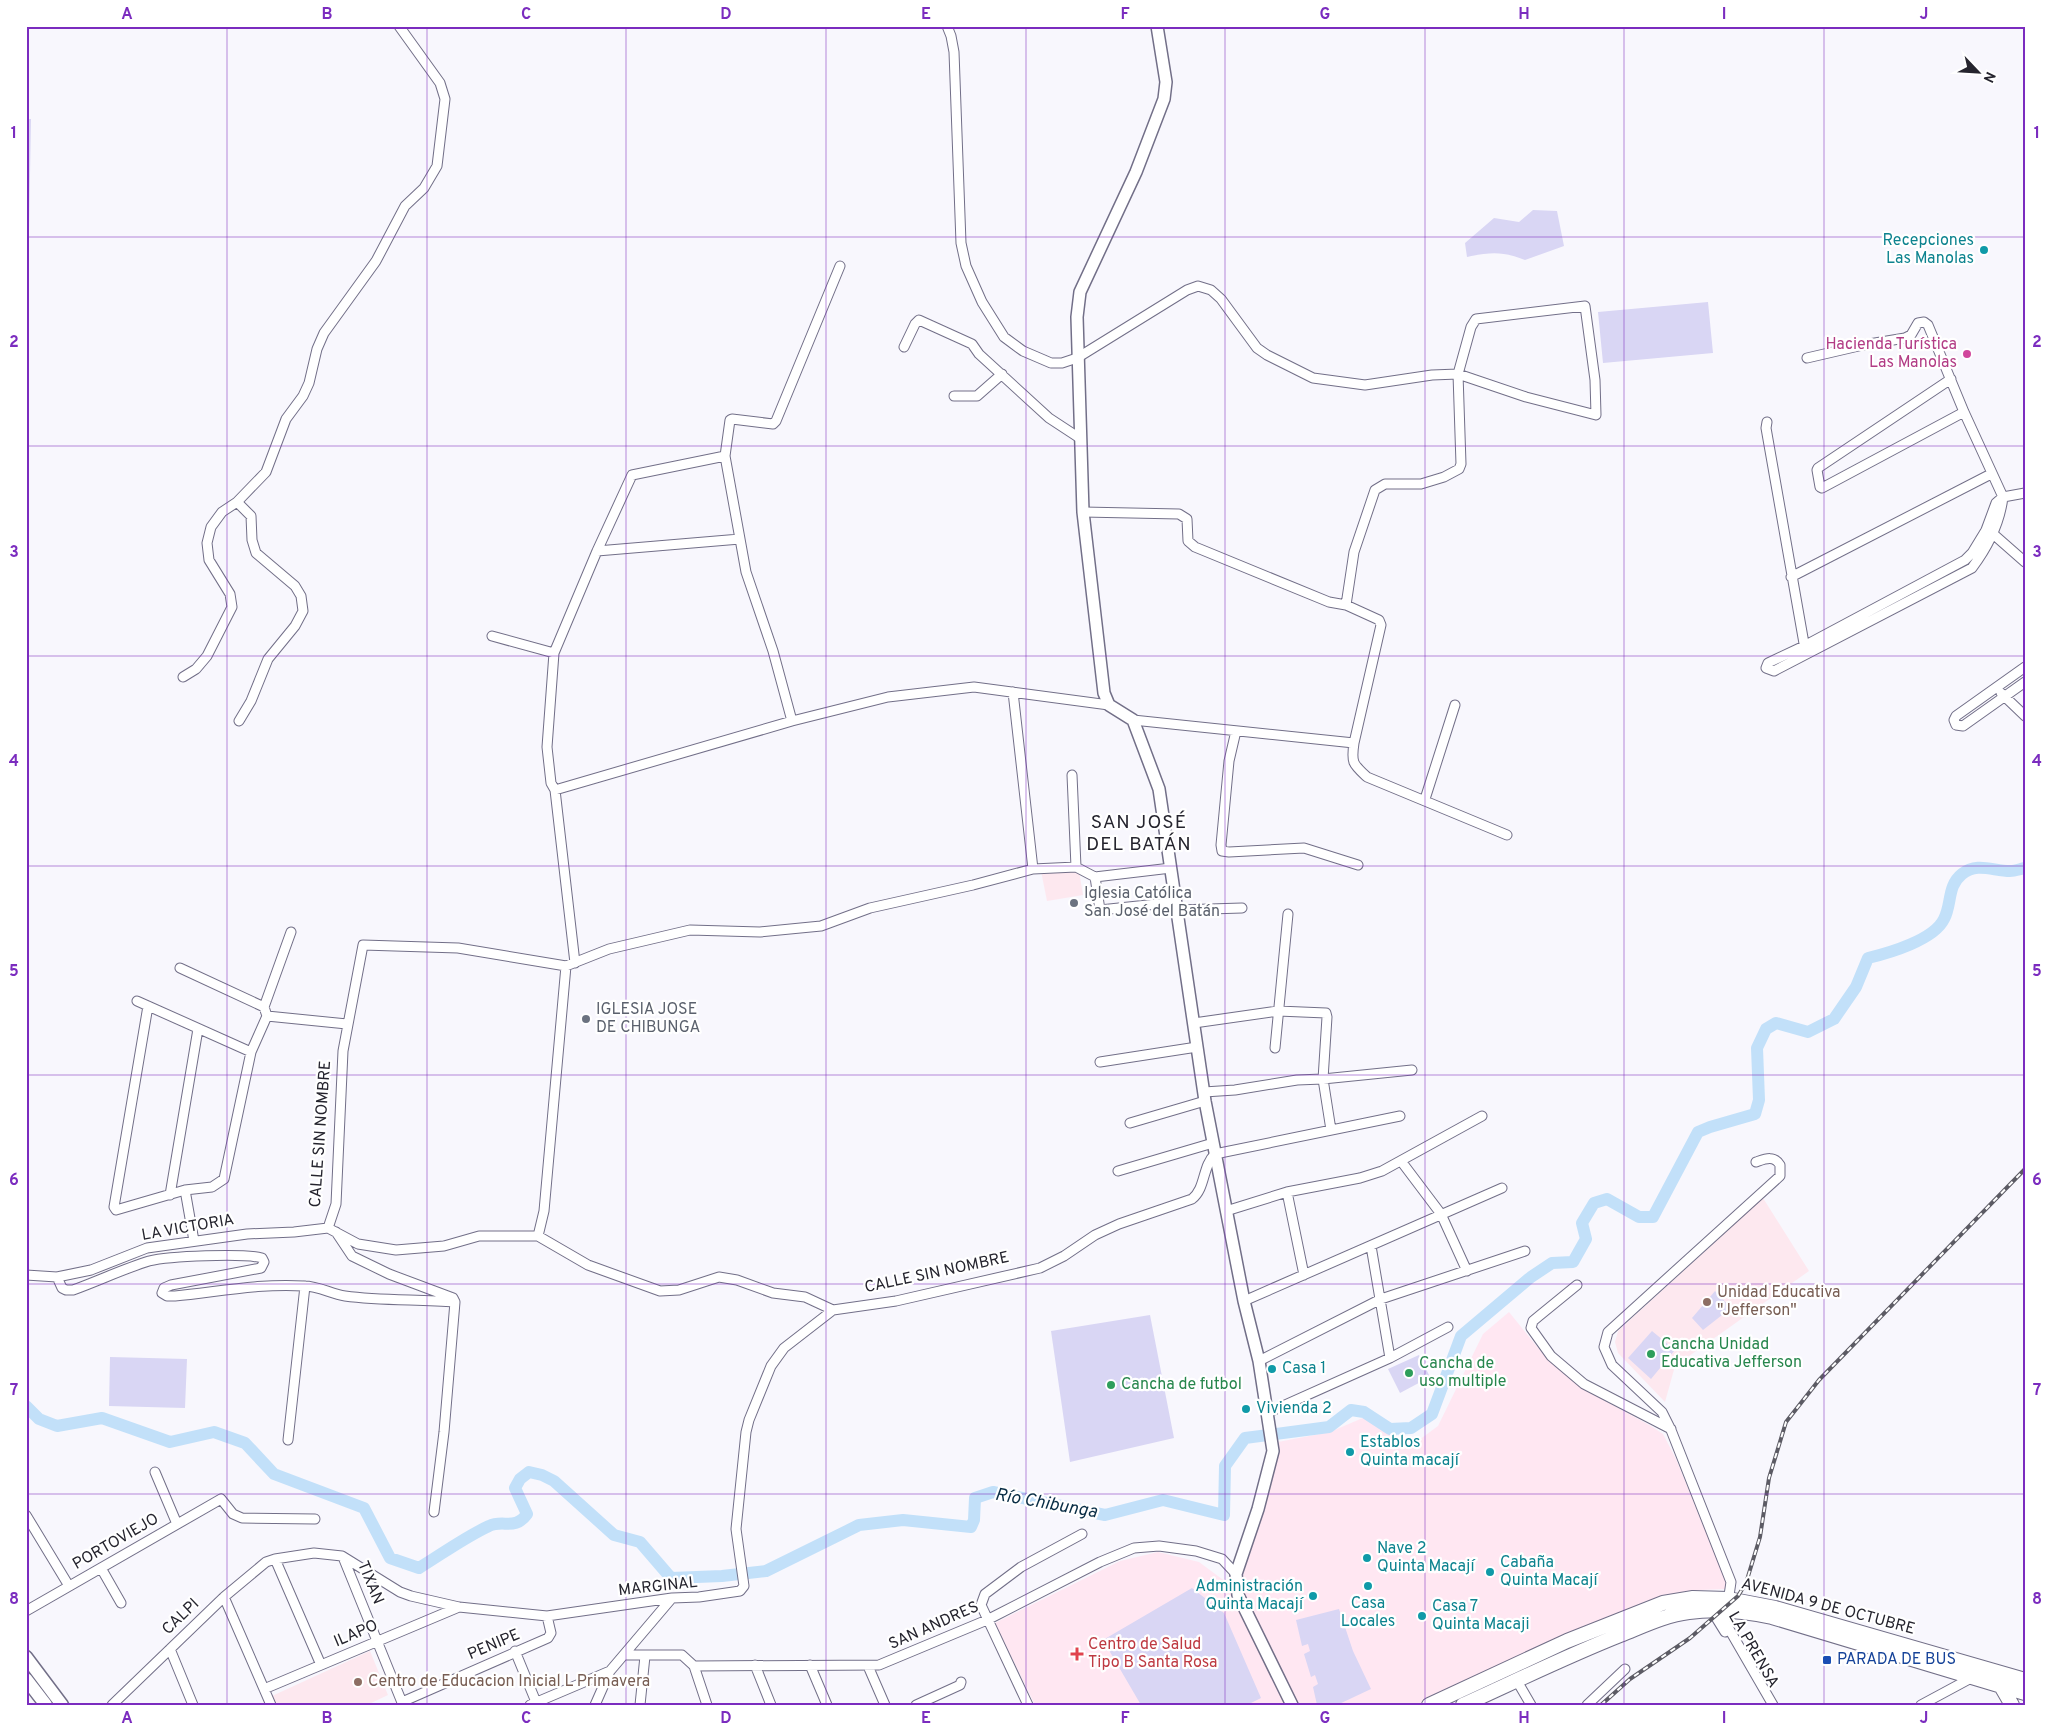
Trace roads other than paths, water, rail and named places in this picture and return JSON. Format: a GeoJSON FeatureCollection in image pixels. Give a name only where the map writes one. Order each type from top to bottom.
{"type":"FeatureCollection","features":[{"type":"Feature","properties":{"kind":"main road","name":"AVENIDA 9 DE OCTUBRE"},"geometry":{"type":"LineString","coordinates":[[1429,1705],[1567,1641],[1663,1603],[1693,1598],[1722,1607],[1772,1617],[2025,1693]]}},
{"type":"Feature","properties":{"kind":"main road","name":"AVENIDA 9 DE OCTUBRE"},"geometry":{"type":"LineString","coordinates":[[1463,1705],[1573,1654],[1663,1618],[1690,1611],[1722,1607],[1775,1608],[2025,1680]]}},
{"type":"Feature","properties":{"kind":"main road"},"geometry":{"type":"LineString","coordinates":[[26,1657],[62,1705]]}},
{"type":"Feature","properties":{"kind":"main road"},"geometry":{"type":"LineString","coordinates":[[26,1679],[46,1705]]}},
{"type":"Feature","properties":{"kind":"main road"},"geometry":{"type":"LineString","coordinates":[[2001,1686],[2012,1705]]}},
{"type":"Feature","properties":{"kind":"street"},"geometry":{"type":"LineString","coordinates":[[183,676],[196,669],[207,656],[232,607],[230,594],[209,560],[207,543],[215,520],[237,502],[266,472],[286,419],[309,383],[317,348],[324,333],[376,261],[404,206],[424,188],[437,166],[445,99],[440,83],[399,26]]}},
{"type":"Feature","properties":{"kind":"street"},"geometry":{"type":"LineString","coordinates":[[946,26],[951,36],[954,52],[961,243],[966,266],[982,302],[1004,337],[1022,351],[1051,363],[1062,364],[1077,358],[1187,290],[1198,286],[1211,290],[1221,299],[1257,348],[1313,378],[1365,385],[1432,375],[1458,374],[1526,397],[1596,415],[1594,380],[1585,306],[1476,319],[1471,327],[1458,374],[1461,464],[1459,469],[1444,477],[1421,484],[1385,484],[1375,490],[1354,552],[1346,605]]}},
{"type":"Feature","properties":{"kind":"street"},"geometry":{"type":"LineString","coordinates":[[1109,705],[1104,693],[1083,512],[1077,317],[1080,292],[1136,172],[1164,99],[1166,82],[1157,26]]}},
{"type":"Feature","properties":{"kind":"street"},"geometry":{"type":"LineString","coordinates":[[792,721],[773,651],[746,572],[725,456],[730,420],[773,424],[776,421],[840,266]]}},
{"type":"Feature","properties":{"kind":"street"},"geometry":{"type":"LineString","coordinates":[[904,347],[915,324],[919,320],[972,344],[979,354],[1049,418],[1081,439]]}},
{"type":"Feature","properties":{"kind":"street"},"geometry":{"type":"LineString","coordinates":[[1805,650],[1972,568],[1979,559],[1992,533],[2004,497],[1991,474],[1928,325],[1924,322],[1918,323],[1911,335],[1905,338],[1863,345],[1807,358]]}},
{"type":"Feature","properties":{"kind":"street"},"geometry":{"type":"LineString","coordinates":[[954,396],[977,396],[1002,374]]}},
{"type":"Feature","properties":{"kind":"street"},"geometry":{"type":"LineString","coordinates":[[1950,379],[1818,468],[1820,487],[1822,488],[1964,412]]}},
{"type":"Feature","properties":{"kind":"street"},"geometry":{"type":"LineString","coordinates":[[1767,422],[1766,428],[1805,650]]}},
{"type":"Feature","properties":{"kind":"street"},"geometry":{"type":"LineString","coordinates":[[538,1236],[544,1211],[571,965],[555,790],[551,782],[547,747],[554,654],[597,551],[632,475],[725,456]]}},
{"type":"Feature","properties":{"kind":"street"},"geometry":{"type":"LineString","coordinates":[[1791,577],[1991,474]]}},
{"type":"Feature","properties":{"kind":"street"},"geometry":{"type":"LineString","coordinates":[[1805,650],[1965,560],[1972,553],[1986,530],[1996,503],[2004,497],[2025,493]]}},
{"type":"Feature","properties":{"kind":"street"},"geometry":{"type":"LineString","coordinates":[[237,502],[251,516],[252,540],[256,553],[295,586],[303,601],[303,612],[296,626],[268,659],[239,721]]}},
{"type":"Feature","properties":{"kind":"street"},"geometry":{"type":"LineString","coordinates":[[1083,512],[1179,514],[1187,519],[1188,541],[1194,547],[1329,602],[1346,605],[1379,620],[1381,625],[1354,743],[1352,758],[1354,764],[1367,777],[1507,836]]}},
{"type":"Feature","properties":{"kind":"street"},"geometry":{"type":"LineString","coordinates":[[1992,533],[2025,562]]}},
{"type":"Feature","properties":{"kind":"street"},"geometry":{"type":"LineString","coordinates":[[597,551],[740,539]]}},
{"type":"Feature","properties":{"kind":"street"},"geometry":{"type":"LineString","coordinates":[[492,636],[554,654]]}},
{"type":"Feature","properties":{"kind":"street"},"geometry":{"type":"LineString","coordinates":[[2025,667],[1956,716],[1954,720],[1956,725],[1963,726],[2025,682]]}},
{"type":"Feature","properties":{"kind":"street"},"geometry":{"type":"LineString","coordinates":[[555,790],[792,721],[898,696],[974,687],[1109,705],[1133,720],[1354,743]]}},
{"type":"Feature","properties":{"kind":"street"},"geometry":{"type":"LineString","coordinates":[[1995,688],[2025,716]]}},
{"type":"Feature","properties":{"kind":"street"},"geometry":{"type":"LineString","coordinates":[[1013,692],[1032,869]]}},
{"type":"Feature","properties":{"kind":"street"},"geometry":{"type":"LineString","coordinates":[[1425,800],[1455,705]]}},
{"type":"Feature","properties":{"kind":"street"},"geometry":{"type":"LineString","coordinates":[[1133,720],[1159,789],[1205,1097],[1244,1301],[1259,1361],[1273,1450],[1258,1509],[1236,1574],[1238,1595],[1292,1705]]}},
{"type":"Feature","properties":{"kind":"street"},"geometry":{"type":"LineString","coordinates":[[1236,731],[1229,761],[1222,850],[1229,852],[1304,848],[1358,865]]}},
{"type":"Feature","properties":{"kind":"street"},"geometry":{"type":"LineString","coordinates":[[1072,775],[1076,867]]}},
{"type":"Feature","properties":{"kind":"street"},"geometry":{"type":"LineString","coordinates":[[571,965],[609,949],[690,930],[760,932],[821,926],[870,908],[973,885],[1032,869],[1076,867],[1094,877],[1171,868]]}},
{"type":"Feature","properties":{"kind":"street"},"geometry":{"type":"LineString","coordinates":[[1094,877],[1100,910],[1176,906],[1242,908]]}},
{"type":"Feature","properties":{"kind":"street"},"geometry":{"type":"LineString","coordinates":[[1275,1048],[1288,914]]}},
{"type":"Feature","properties":{"kind":"street"},"geometry":{"type":"LineString","coordinates":[[148,1006],[114,1207],[116,1210],[185,1190],[212,1187],[224,1179],[251,1052],[267,1016],[264,1007],[291,932]]}},
{"type":"Feature","properties":{"kind":"street","name":"CALLE SIN NOMBRE"},"geometry":{"type":"LineString","coordinates":[[332,1230],[336,1204],[342,1051],[363,945],[458,948],[571,965]]}},
{"type":"Feature","properties":{"kind":"street"},"geometry":{"type":"LineString","coordinates":[[180,968],[264,1007]]}},
{"type":"Feature","properties":{"kind":"street"},"geometry":{"type":"LineString","coordinates":[[137,1001],[251,1052]]}},
{"type":"Feature","properties":{"kind":"street"},"geometry":{"type":"LineString","coordinates":[[1194,1022],[1278,1011],[1324,1013],[1327,1015],[1323,1079],[1331,1130]]}},
{"type":"Feature","properties":{"kind":"street"},"geometry":{"type":"LineString","coordinates":[[267,1016],[347,1024]]}},
{"type":"Feature","properties":{"kind":"street"},"geometry":{"type":"LineString","coordinates":[[170,1195],[198,1029]]}},
{"type":"Feature","properties":{"kind":"street"},"geometry":{"type":"LineString","coordinates":[[1100,1062],[1197,1047]]}},
{"type":"Feature","properties":{"kind":"street"},"geometry":{"type":"LineString","coordinates":[[1130,1123],[1205,1097],[1235,1090],[1297,1080],[1412,1070]]}},
{"type":"Feature","properties":{"kind":"street"},"geometry":{"type":"LineString","coordinates":[[1118,1171],[1214,1149],[1331,1130],[1400,1116]]}},
{"type":"Feature","properties":{"kind":"street"},"geometry":{"type":"LineString","coordinates":[[1226,1211],[1287,1192],[1360,1178],[1382,1171],[1482,1116]]}},
{"type":"Feature","properties":{"kind":"street","name":"CALLE SIN NOMBRE"},"geometry":{"type":"LineString","coordinates":[[833,1310],[896,1302],[1040,1268],[1064,1256],[1095,1235],[1119,1224],[1192,1199],[1199,1192],[1208,1160],[1214,1149]]}},
{"type":"Feature","properties":{"kind":"street"},"geometry":{"type":"LineString","coordinates":[[1722,1607],[1731,1582],[1671,1430],[1662,1412],[1612,1365],[1604,1347],[1608,1332],[1780,1176],[1780,1165],[1773,1158],[1756,1162]]}},
{"type":"Feature","properties":{"kind":"street"},"geometry":{"type":"LineString","coordinates":[[1401,1161],[1441,1214],[1467,1271]]}},
{"type":"Feature","properties":{"kind":"street"},"geometry":{"type":"LineString","coordinates":[[1244,1301],[1502,1188]]}},
{"type":"Feature","properties":{"kind":"street"},"geometry":{"type":"LineString","coordinates":[[185,1190],[194,1241]]}},
{"type":"Feature","properties":{"kind":"street"},"geometry":{"type":"LineString","coordinates":[[1287,1192],[1304,1275]]}},
{"type":"Feature","properties":{"kind":"street"},"geometry":{"type":"LineString","coordinates":[[332,1230],[358,1244],[403,1250],[444,1246],[479,1236],[538,1236],[588,1266],[660,1292],[679,1290],[719,1277],[737,1280],[773,1293],[805,1297],[833,1310]]}},
{"type":"Feature","properties":{"kind":"street"},"geometry":{"type":"LineString","coordinates":[[332,1230],[352,1256],[389,1274],[453,1298],[455,1302],[444,1432],[434,1512]]}},
{"type":"Feature","properties":{"kind":"street","name":"LA VICTORIA"},"geometry":{"type":"LineString","coordinates":[[26,1275],[57,1277],[91,1270],[147,1248],[194,1241],[247,1234],[332,1230]]}},
{"type":"Feature","properties":{"kind":"street"},"geometry":{"type":"LineString","coordinates":[[1371,1246],[1390,1358]]}},
{"type":"Feature","properties":{"kind":"street"},"geometry":{"type":"LineString","coordinates":[[1259,1361],[1381,1299],[1525,1251]]}},
{"type":"Feature","properties":{"kind":"street"},"geometry":{"type":"LineString","coordinates":[[57,1277],[62,1288],[73,1290],[151,1261],[222,1256],[256,1256],[262,1258],[264,1262],[261,1268],[171,1285],[164,1288],[162,1292],[166,1296],[175,1296],[263,1287],[305,1286],[322,1288],[342,1295],[366,1298],[455,1302]]}},
{"type":"Feature","properties":{"kind":"street"},"geometry":{"type":"LineString","coordinates":[[1577,1285],[1533,1320],[1532,1328],[1551,1356],[1584,1384],[1671,1430]]}},
{"type":"Feature","properties":{"kind":"street"},"geometry":{"type":"LineString","coordinates":[[288,1440],[305,1286]]}},
{"type":"Feature","properties":{"kind":"street","name":"MARGINAL"},"geometry":{"type":"LineString","coordinates":[[275,1558],[314,1553],[342,1556],[400,1592],[459,1607],[547,1616],[672,1598],[699,1598],[740,1591],[744,1586],[736,1529],[748,1420],[778,1354],[833,1310]]}},
{"type":"Feature","properties":{"kind":"street"},"geometry":{"type":"LineString","coordinates":[[1267,1413],[1390,1358],[1448,1327]]}},
{"type":"Feature","properties":{"kind":"street"},"geometry":{"type":"LineString","coordinates":[[155,1472],[177,1524]]}},
{"type":"Feature","properties":{"kind":"street","name":"PORTOVIEJO"},"geometry":{"type":"LineString","coordinates":[[26,1611],[221,1499],[233,1514],[242,1518],[315,1518]]}},
{"type":"Feature","properties":{"kind":"street"},"geometry":{"type":"LineString","coordinates":[[26,1515],[69,1586]]}},
{"type":"Feature","properties":{"kind":"street"},"geometry":{"type":"LineString","coordinates":[[1028,1705],[981,1605],[985,1594],[1021,1567],[1082,1534]]}},
{"type":"Feature","properties":{"kind":"street","name":"SAN ANDRES"},"geometry":{"type":"LineString","coordinates":[[624,1655],[682,1655],[694,1666],[868,1666],[888,1663],[988,1620],[1100,1562],[1134,1548],[1159,1546],[1196,1551],[1222,1559],[1236,1574]]}},
{"type":"Feature","properties":{"kind":"street","name":"TIXAN"},"geometry":{"type":"LineString","coordinates":[[342,1556],[402,1703]]}},
{"type":"Feature","properties":{"kind":"street"},"geometry":{"type":"LineString","coordinates":[[275,1558],[321,1665]]}},
{"type":"Feature","properties":{"kind":"street","name":"CALPI"},"geometry":{"type":"LineString","coordinates":[[112,1705],[224,1597],[266,1562],[275,1558]]}},
{"type":"Feature","properties":{"kind":"street"},"geometry":{"type":"LineString","coordinates":[[101,1568],[121,1603]]}},
{"type":"Feature","properties":{"kind":"street"},"geometry":{"type":"LineString","coordinates":[[224,1597],[271,1705]]}},
{"type":"Feature","properties":{"kind":"street"},"geometry":{"type":"LineString","coordinates":[[594,1705],[610,1672],[672,1598]]}},
{"type":"Feature","properties":{"kind":"street","name":"ILAPO"},"geometry":{"type":"LineString","coordinates":[[264,1689],[459,1607]]}},
{"type":"Feature","properties":{"kind":"street","name":"LA PRENSA"},"geometry":{"type":"LineString","coordinates":[[1722,1607],[1767,1705]]}},
{"type":"Feature","properties":{"kind":"street","name":"LA PRENSA"},"geometry":{"type":"LineString","coordinates":[[1722,1607],[1725,1622],[1773,1705]]}},
{"type":"Feature","properties":{"kind":"street","name":"PENIPE"},"geometry":{"type":"LineString","coordinates":[[402,1703],[515,1651],[548,1638],[552,1633],[547,1616]]}},
{"type":"Feature","properties":{"kind":"street"},"geometry":{"type":"LineString","coordinates":[[170,1649],[193,1705]]}},
{"type":"Feature","properties":{"kind":"street"},"geometry":{"type":"LineString","coordinates":[[515,1651],[533,1704],[610,1672]]}},
{"type":"Feature","properties":{"kind":"street"},"geometry":{"type":"LineString","coordinates":[[640,1705],[645,1656]]}},
{"type":"Feature","properties":{"kind":"street"},"geometry":{"type":"LineString","coordinates":[[755,1665],[771,1705]]}},
{"type":"Feature","properties":{"kind":"street"},"geometry":{"type":"LineString","coordinates":[[810,1665],[826,1705]]}},
{"type":"Feature","properties":{"kind":"street"},"geometry":{"type":"LineString","coordinates":[[694,1666],[707,1705]]}},
{"type":"Feature","properties":{"kind":"street"},"geometry":{"type":"LineString","coordinates":[[868,1666],[885,1705]]}},
{"type":"Feature","properties":{"kind":"street"},"geometry":{"type":"LineString","coordinates":[[1587,1705],[1625,1669]]}},
{"type":"Feature","properties":{"kind":"street"},"geometry":{"type":"LineString","coordinates":[[1921,1705],[1974,1677]]}},
{"type":"Feature","properties":{"kind":"street"},"geometry":{"type":"LineString","coordinates":[[1517,1681],[1531,1705]]}},
{"type":"Feature","properties":{"kind":"street"},"geometry":{"type":"LineString","coordinates":[[916,1705],[960,1685],[961,1682]]}},
{"type":"Feature","properties":{"kind":"waterway","name":"Río Chibunga"},"geometry":{"type":"LineString","coordinates":[[26,1406],[39,1419],[57,1426],[102,1418],[170,1442],[214,1432],[245,1443],[274,1474],[364,1508],[390,1558],[419,1568],[480,1530],[494,1524],[513,1523],[522,1519],[527,1514],[515,1488],[520,1479],[529,1472],[542,1475],[554,1481],[614,1535],[640,1542],[671,1578],[722,1576],[766,1571],[859,1525],[903,1520],[971,1527],[974,1520],[975,1498],[993,1492],[1105,1515],[1163,1500],[1224,1515],[1225,1466],[1245,1438],[1329,1427],[1351,1410],[1364,1412],[1390,1429],[1411,1428],[1432,1414],[1461,1336],[1531,1277],[1552,1263],[1573,1262],[1586,1239],[1582,1223],[1594,1203],[1607,1199],[1639,1217],[1653,1217],[1698,1132],[1755,1114],[1759,1100],[1757,1048],[1766,1029],[1776,1023],[1808,1032],[1834,1019],[1856,987],[1868,958],[1910,944],[1931,933],[1939,926],[1944,919],[1954,884],[1968,870],[1985,868],[2010,871],[2025,868]]}},
{"type":"Feature","properties":{"kind":"railway"},"geometry":{"type":"LineString","coordinates":[[1601,1705],[1630,1679],[1690,1638],[1738,1596],[1746,1583],[1760,1537],[1769,1478],[1786,1422],[1819,1380],[2025,1169]]}},
{"type":"Feature","properties":{"kind":"place","name":"Recepciones Las Manolas"},"geometry":{"type":"Point","coordinates":[1984,250]}},
{"type":"Feature","properties":{"kind":"place","name":"Hacienda Turística Las Manolas"},"geometry":{"type":"Point","coordinates":[1967,354]}},
{"type":"Feature","properties":{"kind":"place","name":"Iglesia Católica San José del Batán"},"geometry":{"type":"Point","coordinates":[1074,903]}},
{"type":"Feature","properties":{"kind":"place","name":"IGLESIA JOSE DE CHIBUNGA"},"geometry":{"type":"Point","coordinates":[586,1019]}},
{"type":"Feature","properties":{"kind":"place","name":"Unidad Educativa \"Jefferson\""},"geometry":{"type":"Point","coordinates":[1707,1302]}},
{"type":"Feature","properties":{"kind":"place","name":"Cancha Unidad Educativa Jefferson"},"geometry":{"type":"Point","coordinates":[1651,1354]}},
{"type":"Feature","properties":{"kind":"place","name":"Casa 1"},"geometry":{"type":"Point","coordinates":[1272,1369]}},
{"type":"Feature","properties":{"kind":"place","name":"Cancha de uso multiple"},"geometry":{"type":"Point","coordinates":[1409,1373]}},
{"type":"Feature","properties":{"kind":"place","name":"Cancha de futbol"},"geometry":{"type":"Point","coordinates":[1111,1385]}},
{"type":"Feature","properties":{"kind":"place","name":"Vivienda 2"},"geometry":{"type":"Point","coordinates":[1246,1409]}},
{"type":"Feature","properties":{"kind":"place","name":"Establos Quinta macají"},"geometry":{"type":"Point","coordinates":[1350,1452]}},
{"type":"Feature","properties":{"kind":"place","name":"Nave 2 Quinta Macají"},"geometry":{"type":"Point","coordinates":[1367,1558]}},
{"type":"Feature","properties":{"kind":"place","name":"Cabaña Quinta Macají"},"geometry":{"type":"Point","coordinates":[1490,1572]}},
{"type":"Feature","properties":{"kind":"place","name":"Casa Locales"},"geometry":{"type":"Point","coordinates":[1368,1586]}},
{"type":"Feature","properties":{"kind":"place","name":"Administración Quinta Macají"},"geometry":{"type":"Point","coordinates":[1313,1596]}},
{"type":"Feature","properties":{"kind":"place","name":"Casa 7 Quinta Macaji"},"geometry":{"type":"Point","coordinates":[1422,1616]}},
{"type":"Feature","properties":{"kind":"place","name":"Centro de Salud Tipo B Santa Rosa"},"geometry":{"type":"Point","coordinates":[1077,1654]}},
{"type":"Feature","properties":{"kind":"place","name":"PARADA DE BUS"},"geometry":{"type":"Point","coordinates":[1827,1660]}},
{"type":"Feature","properties":{"kind":"place","name":"Centro de Educacion Inicial L Primavera"},"geometry":{"type":"Point","coordinates":[358,1682]}},
{"type":"Feature","properties":{"kind":"district","name":"SAN JOSÉ DEL BATÁN"},"geometry":{"type":"Point","coordinates":[1139,834]}}]}
